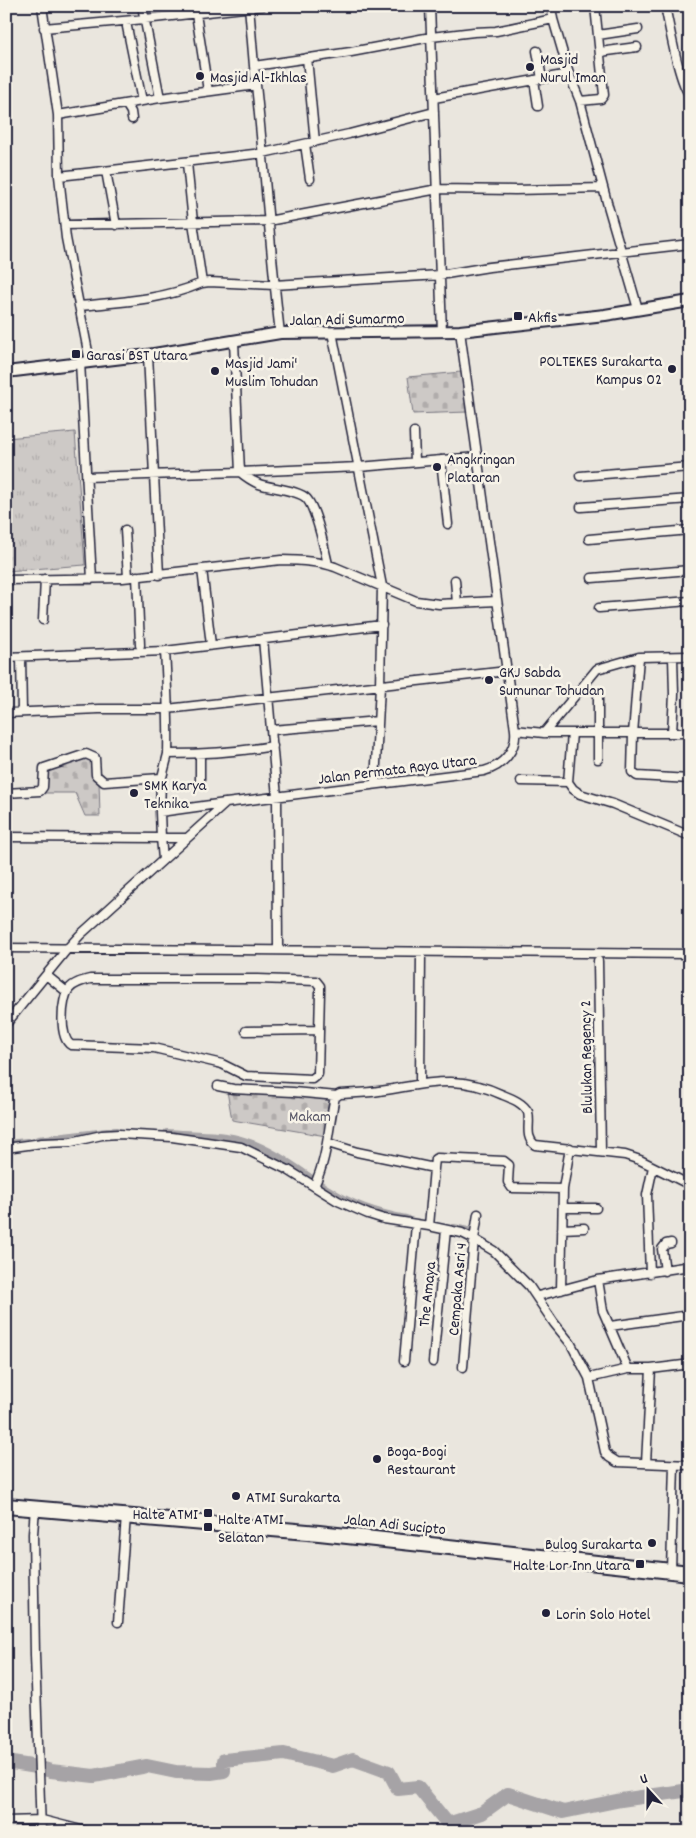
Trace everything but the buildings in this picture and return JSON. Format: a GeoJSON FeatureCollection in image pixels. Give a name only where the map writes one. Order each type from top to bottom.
{"type":"FeatureCollection","features":[{"type":"Feature","properties":{"kind":"highway","name":"Jalan Adi Sucipto"},"geometry":{"type":"LineString","coordinates":[[6,1506],[320,1533],[690,1573]]}},
{"type":"Feature","properties":{"kind":"main road","name":"Jalan Adi Sumarmo"},"geometry":{"type":"LineString","coordinates":[[6,372],[148,355],[280,333],[460,331],[605,315],[690,301]]}},
{"type":"Feature","properties":{"kind":"street"},"geometry":{"type":"LineString","coordinates":[[42,6],[58,115],[59,176],[65,225],[79,306],[85,362],[86,477],[92,579]]}},
{"type":"Feature","properties":{"kind":"street"},"geometry":{"type":"LineString","coordinates":[[142,6],[160,98]]}},
{"type":"Feature","properties":{"kind":"street"},"geometry":{"type":"LineString","coordinates":[[44,28],[262,6]]}},
{"type":"Feature","properties":{"kind":"street"},"geometry":{"type":"LineString","coordinates":[[430,6],[442,332]]}},
{"type":"Feature","properties":{"kind":"street"},"geometry":{"type":"LineString","coordinates":[[551,6],[553,19],[569,74],[580,101],[602,188],[638,309]]}},
{"type":"Feature","properties":{"kind":"street"},"geometry":{"type":"LineString","coordinates":[[580,101],[603,97],[595,6]]}},
{"type":"Feature","properties":{"kind":"street"},"geometry":{"type":"LineString","coordinates":[[665,6],[686,91],[690,95]]}},
{"type":"Feature","properties":{"kind":"street"},"geometry":{"type":"LineString","coordinates":[[249,7],[280,333]]}},
{"type":"Feature","properties":{"kind":"street"},"geometry":{"type":"LineString","coordinates":[[196,14],[208,91]]}},
{"type":"Feature","properties":{"kind":"street"},"geometry":{"type":"LineString","coordinates":[[254,66],[431,37],[474,32],[496,32],[553,19]]}},
{"type":"Feature","properties":{"kind":"street"},"geometry":{"type":"LineString","coordinates":[[128,27],[142,101]]}},
{"type":"Feature","properties":{"kind":"street"},"geometry":{"type":"LineString","coordinates":[[598,35],[638,29]]}},
{"type":"Feature","properties":{"kind":"street"},"geometry":{"type":"LineString","coordinates":[[600,52],[637,47]]}},
{"type":"Feature","properties":{"kind":"street"},"geometry":{"type":"LineString","coordinates":[[538,50],[538,106]]}},
{"type":"Feature","properties":{"kind":"street"},"geometry":{"type":"LineString","coordinates":[[307,58],[315,142]]}},
{"type":"Feature","properties":{"kind":"street"},"geometry":{"type":"LineString","coordinates":[[434,98],[569,74]]}},
{"type":"Feature","properties":{"kind":"street"},"geometry":{"type":"LineString","coordinates":[[58,115],[160,98],[256,85]]}},
{"type":"Feature","properties":{"kind":"street"},"geometry":{"type":"LineString","coordinates":[[126,104],[131,112],[132,120]]}},
{"type":"Feature","properties":{"kind":"street"},"geometry":{"type":"LineString","coordinates":[[59,176],[263,153],[434,112]]}},
{"type":"Feature","properties":{"kind":"street"},"geometry":{"type":"LineString","coordinates":[[305,144],[310,179]]}},
{"type":"Feature","properties":{"kind":"street"},"geometry":{"type":"LineString","coordinates":[[187,163],[202,283]]}},
{"type":"Feature","properties":{"kind":"street"},"geometry":{"type":"LineString","coordinates":[[106,171],[116,225]]}},
{"type":"Feature","properties":{"kind":"street"},"geometry":{"type":"LineString","coordinates":[[65,225],[268,221],[438,189],[602,188]]}},
{"type":"Feature","properties":{"kind":"street"},"geometry":{"type":"LineString","coordinates":[[79,306],[176,294],[209,282],[274,285],[440,275],[489,267],[690,244]]}},
{"type":"Feature","properties":{"kind":"street","name":"Jalan Permata Raya Utara"},"geometry":{"type":"LineString","coordinates":[[160,812],[375,783],[470,773],[496,767],[512,749],[516,741],[515,730],[460,331]]}},
{"type":"Feature","properties":{"kind":"street"},"geometry":{"type":"LineString","coordinates":[[332,332],[382,586],[380,686],[375,783]]}},
{"type":"Feature","properties":{"kind":"street"},"geometry":{"type":"LineString","coordinates":[[234,342],[240,472],[248,479],[260,484],[301,495],[307,499],[316,519],[328,564]]}},
{"type":"Feature","properties":{"kind":"street"},"geometry":{"type":"LineString","coordinates":[[148,355],[159,575]]}},
{"type":"Feature","properties":{"kind":"street"},"geometry":{"type":"LineString","coordinates":[[414,432],[415,462]]}},
{"type":"Feature","properties":{"kind":"street"},"geometry":{"type":"LineString","coordinates":[[86,477],[359,467],[477,457]]}},
{"type":"Feature","properties":{"kind":"street"},"geometry":{"type":"LineString","coordinates":[[441,460],[448,524]]}},
{"type":"Feature","properties":{"kind":"street"},"geometry":{"type":"LineString","coordinates":[[580,476],[690,467]]}},
{"type":"Feature","properties":{"kind":"street"},"geometry":{"type":"LineString","coordinates":[[582,507],[690,499]]}},
{"type":"Feature","properties":{"kind":"street"},"geometry":{"type":"LineString","coordinates":[[125,530],[140,645]]}},
{"type":"Feature","properties":{"kind":"street"},"geometry":{"type":"LineString","coordinates":[[589,539],[690,530]]}},
{"type":"Feature","properties":{"kind":"street"},"geometry":{"type":"LineString","coordinates":[[6,580],[132,577],[281,560],[302,560],[328,564],[416,601],[425,603],[497,601]]}},
{"type":"Feature","properties":{"kind":"street"},"geometry":{"type":"LineString","coordinates":[[202,569],[211,646]]}},
{"type":"Feature","properties":{"kind":"street"},"geometry":{"type":"LineString","coordinates":[[592,578],[690,570]]}},
{"type":"Feature","properties":{"kind":"street"},"geometry":{"type":"LineString","coordinates":[[43,620],[45,579]]}},
{"type":"Feature","properties":{"kind":"street"},"geometry":{"type":"LineString","coordinates":[[455,580],[457,603]]}},
{"type":"Feature","properties":{"kind":"street"},"geometry":{"type":"LineString","coordinates":[[600,608],[690,601]]}},
{"type":"Feature","properties":{"kind":"street"},"geometry":{"type":"LineString","coordinates":[[6,657],[165,651],[382,625]]}},
{"type":"Feature","properties":{"kind":"street"},"geometry":{"type":"LineString","coordinates":[[262,640],[277,797],[278,946]]}},
{"type":"Feature","properties":{"kind":"street"},"geometry":{"type":"LineString","coordinates":[[163,859],[160,812],[161,778],[168,754],[169,722],[165,651]]}},
{"type":"Feature","properties":{"kind":"street"},"geometry":{"type":"LineString","coordinates":[[542,733],[594,672],[606,665],[639,657],[690,656]]}},
{"type":"Feature","properties":{"kind":"street"},"geometry":{"type":"LineString","coordinates":[[21,657],[22,712]]}},
{"type":"Feature","properties":{"kind":"street"},"geometry":{"type":"LineString","coordinates":[[639,657],[631,770],[634,775],[690,779]]}},
{"type":"Feature","properties":{"kind":"street"},"geometry":{"type":"LineString","coordinates":[[672,733],[673,657]]}},
{"type":"Feature","properties":{"kind":"street"},"geometry":{"type":"LineString","coordinates":[[6,713],[99,709],[167,709],[507,672]]}},
{"type":"Feature","properties":{"kind":"street"},"geometry":{"type":"LineString","coordinates":[[598,697],[598,759]]}},
{"type":"Feature","properties":{"kind":"street"},"geometry":{"type":"LineString","coordinates":[[272,730],[378,721]]}},
{"type":"Feature","properties":{"kind":"street"},"geometry":{"type":"LineString","coordinates":[[515,730],[542,733],[633,734],[690,732]]}},
{"type":"Feature","properties":{"kind":"street"},"geometry":{"type":"LineString","coordinates":[[572,733],[568,782],[573,789],[580,794],[613,804],[690,836]]}},
{"type":"Feature","properties":{"kind":"street"},"geometry":{"type":"LineString","coordinates":[[168,754],[238,752],[273,746]]}},
{"type":"Feature","properties":{"kind":"street"},"geometry":{"type":"LineString","coordinates":[[6,793],[40,791],[43,787],[43,770],[45,767],[86,754],[95,758],[96,775],[104,782],[161,778]]}},
{"type":"Feature","properties":{"kind":"street"},"geometry":{"type":"LineString","coordinates":[[200,754],[200,784]]}},
{"type":"Feature","properties":{"kind":"street"},"geometry":{"type":"LineString","coordinates":[[521,781],[568,782]]}},
{"type":"Feature","properties":{"kind":"street"},"geometry":{"type":"LineString","coordinates":[[6,1024],[101,915],[136,886],[163,859],[226,803]]}},
{"type":"Feature","properties":{"kind":"street"},"geometry":{"type":"LineString","coordinates":[[6,837],[186,838]]}},
{"type":"Feature","properties":{"kind":"street"},"geometry":{"type":"LineString","coordinates":[[6,948],[690,954]]}},
{"type":"Feature","properties":{"kind":"street"},"geometry":{"type":"LineString","coordinates":[[420,1084],[422,952]]}},
{"type":"Feature","properties":{"kind":"street","name":"Blulukan Regency 2"},"geometry":{"type":"LineString","coordinates":[[598,961],[601,1152]]}},
{"type":"Feature","properties":{"kind":"street"},"geometry":{"type":"LineString","coordinates":[[48,976],[67,992]]}},
{"type":"Feature","properties":{"kind":"street"},"geometry":{"type":"LineString","coordinates":[[98,978],[314,980],[318,982],[320,988],[318,1072],[315,1078],[246,1076],[222,1064],[154,1048],[69,1044],[63,1031],[63,1002],[67,992],[79,982],[98,978]]}},
{"type":"Feature","properties":{"kind":"street"},"geometry":{"type":"LineString","coordinates":[[246,1031],[318,1030]]}},
{"type":"Feature","properties":{"kind":"street"},"geometry":{"type":"LineString","coordinates":[[218,1086],[233,1089],[337,1096],[420,1084],[464,1082],[490,1088],[525,1107],[529,1114],[529,1135],[533,1143],[538,1146],[570,1148],[633,1157],[690,1185]]}},
{"type":"Feature","properties":{"kind":"street"},"geometry":{"type":"LineString","coordinates":[[315,1185],[320,1175],[328,1143],[337,1096]]}},
{"type":"Feature","properties":{"kind":"street"},"geometry":{"type":"LineString","coordinates":[[6,1148],[42,1143],[71,1142],[111,1134],[187,1139],[247,1149],[315,1185],[338,1201],[368,1214],[384,1219],[416,1224],[429,1223],[446,1230],[462,1233],[494,1251],[529,1286],[571,1344],[589,1378],[606,1455],[617,1462],[690,1465]]}},
{"type":"Feature","properties":{"kind":"street"},"geometry":{"type":"LineString","coordinates":[[328,1143],[357,1152],[434,1168]]}},
{"type":"Feature","properties":{"kind":"street"},"geometry":{"type":"LineString","coordinates":[[561,1290],[563,1189],[570,1148]]}},
{"type":"Feature","properties":{"kind":"street"},"geometry":{"type":"LineString","coordinates":[[429,1223],[435,1159],[437,1158],[504,1161],[509,1165],[508,1182],[512,1188],[563,1189]]}},
{"type":"Feature","properties":{"kind":"street"},"geometry":{"type":"LineString","coordinates":[[650,1273],[647,1195],[653,1168]]}},
{"type":"Feature","properties":{"kind":"street"},"geometry":{"type":"LineString","coordinates":[[563,1208],[596,1208]]}},
{"type":"Feature","properties":{"kind":"street","name":"Cempaka Asri 4"},"geometry":{"type":"LineString","coordinates":[[463,1367],[474,1239],[478,1214]]}},
{"type":"Feature","properties":{"kind":"street"},"geometry":{"type":"LineString","coordinates":[[404,1361],[416,1224]]}},
{"type":"Feature","properties":{"kind":"street"},"geometry":{"type":"LineString","coordinates":[[562,1229],[584,1228]]}},
{"type":"Feature","properties":{"kind":"street","name":"The Amaya"},"geometry":{"type":"LineString","coordinates":[[433,1362],[446,1230]]}},
{"type":"Feature","properties":{"kind":"street"},"geometry":{"type":"LineString","coordinates":[[665,1270],[662,1249],[666,1244],[671,1243]]}},
{"type":"Feature","properties":{"kind":"street"},"geometry":{"type":"LineString","coordinates":[[538,1296],[598,1280],[690,1266]]}},
{"type":"Feature","properties":{"kind":"street"},"geometry":{"type":"LineString","coordinates":[[598,1280],[604,1311],[628,1369]]}},
{"type":"Feature","properties":{"kind":"street"},"geometry":{"type":"LineString","coordinates":[[610,1326],[690,1315]]}},
{"type":"Feature","properties":{"kind":"street"},"geometry":{"type":"LineString","coordinates":[[589,1378],[628,1369],[651,1369],[683,1365]]}},
{"type":"Feature","properties":{"kind":"street"},"geometry":{"type":"LineString","coordinates":[[646,1463],[651,1369]]}},
{"type":"Feature","properties":{"kind":"street"},"geometry":{"type":"LineString","coordinates":[[671,1571],[674,1465]]}},
{"type":"Feature","properties":{"kind":"street"},"geometry":{"type":"LineString","coordinates":[[35,1508],[33,1534],[34,1655],[41,1832]]}},
{"type":"Feature","properties":{"kind":"street"},"geometry":{"type":"LineString","coordinates":[[118,1622],[126,1516]]}},
{"type":"Feature","properties":{"kind":"street"},"geometry":{"type":"LineString","coordinates":[[6,1821],[42,1820],[89,1832]]}},
{"type":"Feature","properties":{"kind":"green space"},"geometry":{"type":"Polygon","coordinates":[[[461,372],[467,412],[413,414],[408,377],[461,372]]]}},
{"type":"Feature","properties":{"kind":"green space"},"geometry":{"type":"Polygon","coordinates":[[[75,432],[85,565],[6,571],[6,438],[75,432]]]}},
{"type":"Feature","properties":{"kind":"green space"},"geometry":{"type":"Polygon","coordinates":[[[90,756],[99,781],[100,816],[85,816],[75,793],[44,793],[44,771],[90,756]]]}},
{"type":"Feature","properties":{"kind":"green space","name":"Makam"},"geometry":{"type":"Polygon","coordinates":[[[227,1091],[332,1098],[326,1136],[232,1120],[227,1091]]]}},
{"type":"Feature","properties":{"kind":"waterway"},"geometry":{"type":"LineString","coordinates":[[38,1140],[116,1131]]}},
{"type":"Feature","properties":{"kind":"waterway"},"geometry":{"type":"LineString","coordinates":[[167,1133],[216,1136],[256,1145],[348,1201],[376,1212],[406,1219]]}},
{"type":"Feature","properties":{"kind":"waterway"},"geometry":{"type":"LineString","coordinates":[[6,1144],[27,1142]]}},
{"type":"Feature","properties":{"kind":"waterway"},"geometry":{"type":"LineString","coordinates":[[454,1228],[468,1231]]}},
{"type":"Feature","properties":{"kind":"waterway"},"geometry":{"type":"LineString","coordinates":[[6,1762],[51,1771],[94,1776],[147,1766],[176,1772],[211,1773],[224,1771],[224,1760],[284,1754],[333,1766],[353,1759],[389,1772],[398,1789],[418,1787],[448,1824],[482,1813],[508,1794],[563,1812],[621,1800],[690,1790]]}},
{"type":"Feature","properties":{"kind":"place","name":"Masjid Nurul Iman"},"geometry":{"type":"Point","coordinates":[530,67]}},
{"type":"Feature","properties":{"kind":"place","name":"Masjid Al-Ikhlas"},"geometry":{"type":"Point","coordinates":[200,76]}},
{"type":"Feature","properties":{"kind":"place","name":"Akfis"},"geometry":{"type":"Point","coordinates":[518,316]}},
{"type":"Feature","properties":{"kind":"place","name":"Garasi BST Utara"},"geometry":{"type":"Point","coordinates":[76,354]}},
{"type":"Feature","properties":{"kind":"place","name":"POLTEKES Surakarta Kampus 02"},"geometry":{"type":"Point","coordinates":[672,369]}},
{"type":"Feature","properties":{"kind":"place","name":"Masjid Jami' Muslim Tohudan"},"geometry":{"type":"Point","coordinates":[215,371]}},
{"type":"Feature","properties":{"kind":"place","name":"Angkringan Plataran"},"geometry":{"type":"Point","coordinates":[437,467]}},
{"type":"Feature","properties":{"kind":"place","name":"GKJ Sabda Sumunar Tohudan"},"geometry":{"type":"Point","coordinates":[489,680]}},
{"type":"Feature","properties":{"kind":"place","name":"SMK Karya Teknika"},"geometry":{"type":"Point","coordinates":[134,793]}},
{"type":"Feature","properties":{"kind":"place","name":"Boga-Bogi Restaurant"},"geometry":{"type":"Point","coordinates":[377,1459]}},
{"type":"Feature","properties":{"kind":"place","name":"ATMI Surakarta"},"geometry":{"type":"Point","coordinates":[236,1496]}},
{"type":"Feature","properties":{"kind":"place","name":"Halte ATMI"},"geometry":{"type":"Point","coordinates":[208,1513]}},
{"type":"Feature","properties":{"kind":"place","name":"Halte ATMI Selatan"},"geometry":{"type":"Point","coordinates":[208,1527]}},
{"type":"Feature","properties":{"kind":"place","name":"Bulog Surakarta"},"geometry":{"type":"Point","coordinates":[652,1543]}},
{"type":"Feature","properties":{"kind":"place","name":"Halte Lor Inn Utara"},"geometry":{"type":"Point","coordinates":[640,1564]}},
{"type":"Feature","properties":{"kind":"place","name":"Lorin Solo Hotel"},"geometry":{"type":"Point","coordinates":[546,1613]}}]}
